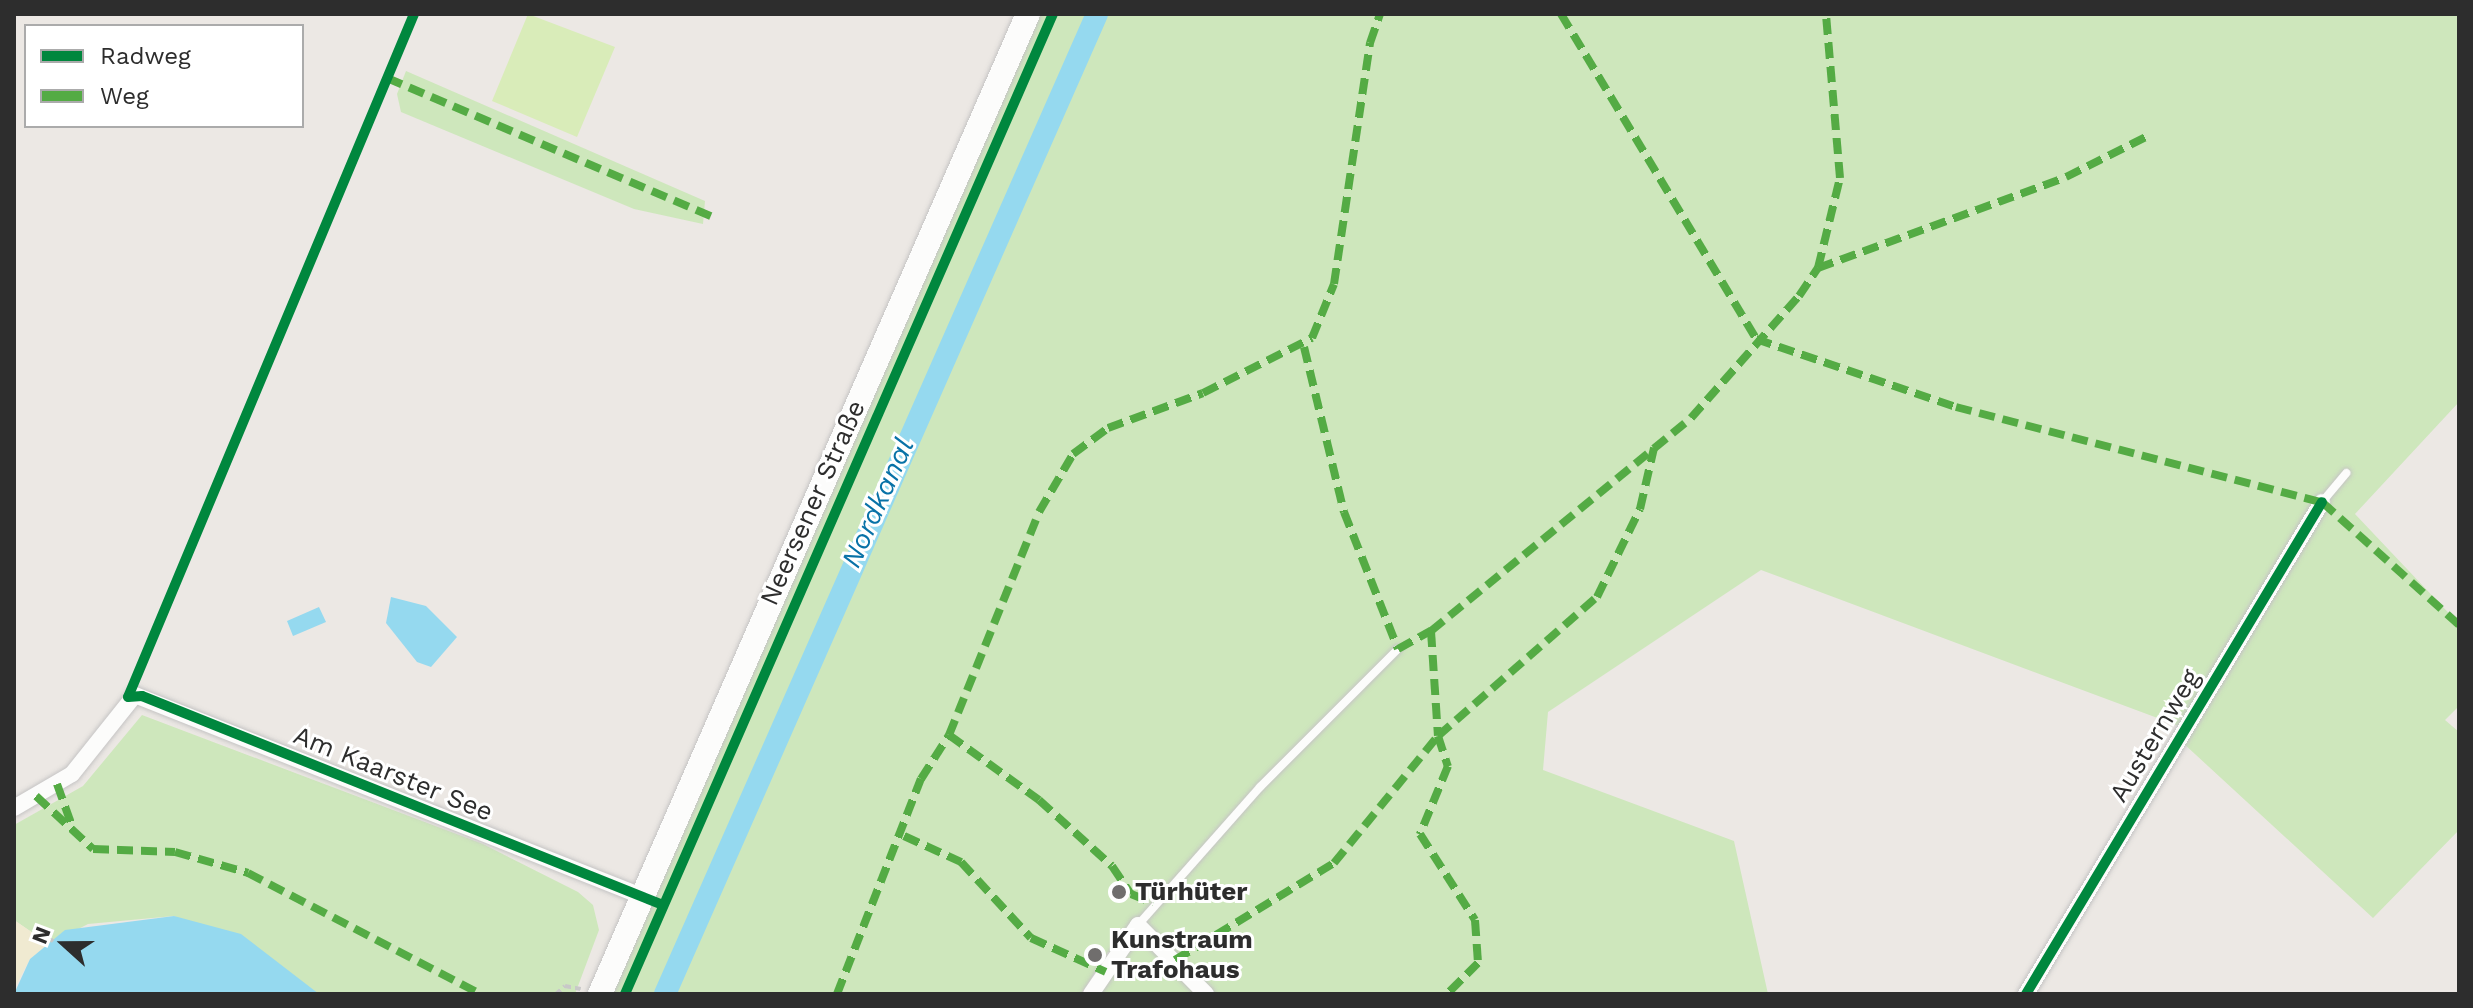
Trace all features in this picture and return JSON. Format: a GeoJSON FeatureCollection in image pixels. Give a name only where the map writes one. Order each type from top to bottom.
{"type":"FeatureCollection","features":[{"type":"Feature","properties":{"kind":"main road","name":"Neersener Straße"},"geometry":{"type":"LineString","coordinates":[[600,994],[1028,14]]}},
{"type":"Feature","properties":{"kind":"street","name":"Austernweg"},"geometry":{"type":"LineString","coordinates":[[2026,994],[2322,502]]}},
{"type":"Feature","properties":{"kind":"street","name":"Am Kaarster See"},"geometry":{"type":"LineString","coordinates":[[14,808],[72,774],[135,695],[641,896]]}},
{"type":"Feature","properties":{"kind":"street"},"geometry":{"type":"LineString","coordinates":[[1091,994],[1138,925],[1206,994]]}},
{"type":"Feature","properties":{"kind":"lane"},"geometry":{"type":"LineString","coordinates":[[2322,502],[2346,473]]}},
{"type":"Feature","properties":{"kind":"lane"},"geometry":{"type":"LineString","coordinates":[[1138,925],[1260,787],[1398,649]]}},
{"type":"Feature","properties":{"kind":"path"},"geometry":{"type":"LineString","coordinates":[[43,933],[53,941]]}},
{"type":"Feature","properties":{"kind":"green space"},"geometry":{"type":"Polygon","coordinates":[[[528,14],[615,47],[577,137],[492,101],[528,14]]]}},
{"type":"Feature","properties":{"kind":"green space"},"geometry":{"type":"Polygon","coordinates":[[[1041,14],[1050,14],[621,994],[613,994],[1041,14]]]}},
{"type":"Feature","properties":{"kind":"green space"},"geometry":{"type":"Polygon","coordinates":[[[1057,14],[2459,14],[2459,402],[2355,514],[2459,624],[2459,706],[2445,720],[2459,732],[2459,830],[2373,918],[2183,743],[2279,559],[2179,726],[1761,570],[1548,712],[1543,770],[1734,841],[1768,994],[1099,994],[1127,953],[1108,952],[1081,994],[628,994],[1057,14]]]}},
{"type":"Feature","properties":{"kind":"green space"},"geometry":{"type":"Polygon","coordinates":[[[406,71],[705,201],[703,224],[634,209],[401,112],[397,94],[406,71]]]}},
{"type":"Feature","properties":{"kind":"green space"},"geometry":{"type":"Polygon","coordinates":[[[142,715],[483,844],[578,892],[593,905],[599,930],[575,994],[319,994],[174,916],[88,924],[49,944],[14,920],[14,825],[83,786],[142,715]]]}},
{"type":"Feature","properties":{"kind":"sand"},"geometry":{"type":"Polygon","coordinates":[[[14,920],[49,944],[30,959],[14,989],[14,920]]]}},
{"type":"Feature","properties":{"kind":"water"},"geometry":{"type":"Polygon","coordinates":[[[391,597],[426,606],[457,637],[431,667],[417,662],[386,623],[391,597]]]}},
{"type":"Feature","properties":{"kind":"water"},"geometry":{"type":"Polygon","coordinates":[[[319,607],[326,622],[293,636],[287,621],[319,607]]]}},
{"type":"Feature","properties":{"kind":"water"},"geometry":{"type":"Polygon","coordinates":[[[174,916],[241,934],[319,994],[14,994],[30,959],[65,930],[174,916]]]}},
{"type":"Feature","properties":{"kind":"waterway","name":"Nordkanal"},"geometry":{"type":"LineString","coordinates":[[665,994],[1097,14]]}},
{"type":"Feature","properties":{"kind":"marked path"},"geometry":{"type":"LineString","coordinates":[[837,994],[921,779],[949,735],[1039,512],[1073,454],[1108,428],[1203,393],[1312,338],[1334,284],[1370,43],[1380,14]]}},
{"type":"Feature","properties":{"kind":"marked path"},"geometry":{"type":"LineString","coordinates":[[1561,14],[1756,339],[1956,407],[2322,502],[2459,625]]}},
{"type":"Feature","properties":{"kind":"marked path"},"geometry":{"type":"LineString","coordinates":[[1304,347],[1344,512],[1398,649],[1431,631],[1691,418],[1799,296],[1818,268],[1840,178],[1826,14]]}},
{"type":"Feature","properties":{"kind":"marked path"},"geometry":{"type":"LineString","coordinates":[[387,78],[717,219]]}},
{"type":"Feature","properties":{"kind":"marked path"},"geometry":{"type":"LineString","coordinates":[[1818,268],[2066,177],[2150,135]]}},
{"type":"Feature","properties":{"kind":"marked path"},"geometry":{"type":"LineString","coordinates":[[1175,960],[1334,863],[1438,736],[1597,597],[1640,509],[1654,448]]}},
{"type":"Feature","properties":{"kind":"marked path"},"geometry":{"type":"LineString","coordinates":[[1431,631],[1438,736],[1448,766],[1420,834],[1475,920],[1478,963],[1447,994]]}},
{"type":"Feature","properties":{"kind":"marked path"},"geometry":{"type":"LineString","coordinates":[[949,735],[1039,800],[1112,866],[1131,894],[1153,903]]}},
{"type":"Feature","properties":{"kind":"marked path"},"geometry":{"type":"LineString","coordinates":[[57,784],[71,823]]}},
{"type":"Feature","properties":{"kind":"marked path"},"geometry":{"type":"LineString","coordinates":[[36,796],[93,849],[175,852],[248,873],[480,994]]}},
{"type":"Feature","properties":{"kind":"marked path"},"geometry":{"type":"LineString","coordinates":[[904,836],[961,862],[1031,938],[1106,972]]}},
{"type":"Feature","properties":{"kind":"cycle path"},"geometry":{"type":"LineString","coordinates":[[414,14],[128,697],[142,696],[663,905]]}},
{"type":"Feature","properties":{"kind":"cycle path"},"geometry":{"type":"LineString","coordinates":[[625,994],[1053,14]]}},
{"type":"Feature","properties":{"kind":"cycle path"},"geometry":{"type":"LineString","coordinates":[[2026,994],[2322,502]]}},
{"type":"Feature","properties":{"kind":"place","name":"Türhüter"},"geometry":{"type":"Point","coordinates":[1119,892]}},
{"type":"Feature","properties":{"kind":"place","name":"Kunstraum Trafohaus"},"geometry":{"type":"Point","coordinates":[1095,955]}}]}
